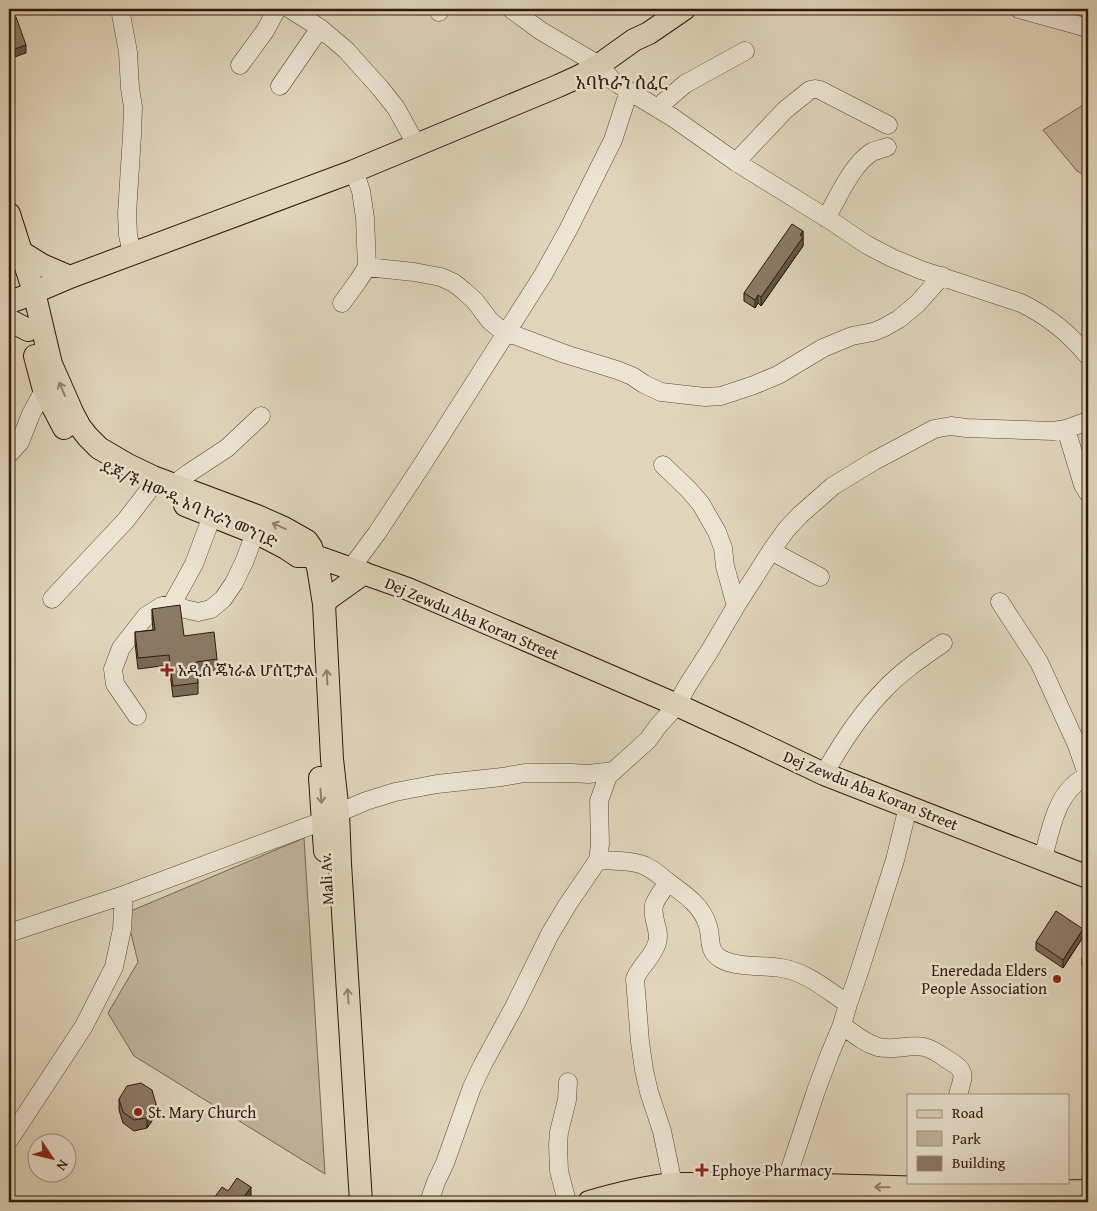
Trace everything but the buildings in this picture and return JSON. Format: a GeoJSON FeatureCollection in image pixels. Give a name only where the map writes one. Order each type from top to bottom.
{"type":"FeatureCollection","features":[{"type":"Feature","properties":{"kind":"main road"},"geometry":{"type":"LineString","coordinates":[[21,297],[72,276],[354,171],[558,86],[599,65],[634,40],[649,33],[684,9]]}},
{"type":"Feature","properties":{"kind":"main road"},"geometry":{"type":"LineString","coordinates":[[9,214],[13,261],[26,323],[51,364],[80,426],[99,448],[158,484],[257,516],[291,531],[307,541],[306,556]]}},
{"type":"Feature","properties":{"kind":"main road"},"geometry":{"type":"LineString","coordinates":[[13,261],[42,265],[72,276]]}},
{"type":"Feature","properties":{"kind":"main road"},"geometry":{"type":"LineString","coordinates":[[26,323],[44,312],[52,299],[72,276]]}},
{"type":"Feature","properties":{"kind":"main road","name":"ደጃ/ች ዘውዱ አባ ኮራን መንገድ"},"geometry":{"type":"LineString","coordinates":[[26,323],[44,390],[66,432],[82,452],[93,461],[123,478],[158,484],[212,516],[263,536],[306,556]]}},
{"type":"Feature","properties":{"kind":"main road","name":"Dej Zewdu Aba Koran Street"},"geometry":{"type":"LineString","coordinates":[[306,556],[408,589],[677,706],[824,774],[1088,876]]}},
{"type":"Feature","properties":{"kind":"main road","name":"Mali Av."},"geometry":{"type":"LineString","coordinates":[[306,556],[318,568],[324,604],[332,759],[330,817]]}},
{"type":"Feature","properties":{"kind":"main road","name":"Mali Av."},"geometry":{"type":"LineString","coordinates":[[306,556],[304,572],[330,817],[340,874],[353,1197]]}},
{"type":"Feature","properties":{"kind":"main road"},"geometry":{"type":"LineString","coordinates":[[324,604],[357,571]]}},
{"type":"Feature","properties":{"kind":"main road"},"geometry":{"type":"LineString","coordinates":[[674,1193],[785,1184],[965,1186],[998,1197],[1088,1191]]}},
{"type":"Feature","properties":{"kind":"main road"},"geometry":{"type":"LineString","coordinates":[[589,1202],[655,1186],[674,1193],[724,1200],[826,1202]]}},
{"type":"Feature","properties":{"kind":"street"},"geometry":{"type":"LineString","coordinates":[[120,9],[128,52],[133,107],[127,213],[128,235],[132,254]]}},
{"type":"Feature","properties":{"kind":"street"},"geometry":{"type":"LineString","coordinates":[[240,65],[277,9]]}},
{"type":"Feature","properties":{"kind":"street"},"geometry":{"type":"LineString","coordinates":[[290,9],[320,28],[346,50],[396,108],[416,144]]}},
{"type":"Feature","properties":{"kind":"street"},"geometry":{"type":"LineString","coordinates":[[511,9],[541,31],[599,65],[612,80],[867,245],[921,270],[1034,310],[1060,326],[1088,356]]}},
{"type":"Feature","properties":{"kind":"street"},"geometry":{"type":"LineString","coordinates":[[1019,9],[1088,28]]}},
{"type":"Feature","properties":{"kind":"street"},"geometry":{"type":"LineString","coordinates":[[280,86],[320,28]]}},
{"type":"Feature","properties":{"kind":"street"},"geometry":{"type":"LineString","coordinates":[[657,108],[685,84],[745,51]]}},
{"type":"Feature","properties":{"kind":"street"},"geometry":{"type":"LineString","coordinates":[[736,162],[785,110],[810,90],[820,90],[888,125]]}},
{"type":"Feature","properties":{"kind":"street"},"geometry":{"type":"LineString","coordinates":[[357,571],[377,533],[543,275],[613,140],[629,91]]}},
{"type":"Feature","properties":{"kind":"street"},"geometry":{"type":"LineString","coordinates":[[826,218],[849,178],[861,162],[872,152],[887,147]]}},
{"type":"Feature","properties":{"kind":"street"},"geometry":{"type":"LineString","coordinates":[[342,303],[367,267],[365,218],[361,191],[354,171]]}},
{"type":"Feature","properties":{"kind":"street"},"geometry":{"type":"LineString","coordinates":[[367,267],[441,277],[454,283],[475,301],[490,321],[506,334],[617,370],[661,392],[693,396],[721,396],[736,392],[778,375],[823,348],[852,336],[883,328],[917,304],[942,276]]}},
{"type":"Feature","properties":{"kind":"street"},"geometry":{"type":"LineString","coordinates":[[9,454],[20,442],[31,414],[44,390]]}},
{"type":"Feature","properties":{"kind":"street"},"geometry":{"type":"LineString","coordinates":[[52,599],[158,484],[189,473],[227,448],[261,416]]}},
{"type":"Feature","properties":{"kind":"street"},"geometry":{"type":"LineString","coordinates":[[429,1202],[483,1064],[550,934],[598,860],[600,844],[599,801],[608,780],[648,740],[677,706],[687,686],[710,652],[736,606],[786,530],[833,486],[867,465],[934,429],[951,426],[1053,431],[1066,429],[1088,421]]}},
{"type":"Feature","properties":{"kind":"street"},"geometry":{"type":"LineString","coordinates":[[1066,429],[1083,485],[1088,493]]}},
{"type":"Feature","properties":{"kind":"street"},"geometry":{"type":"LineString","coordinates":[[663,465],[688,489],[700,504],[717,532],[736,606]]}},
{"type":"Feature","properties":{"kind":"street"},"geometry":{"type":"LineString","coordinates":[[172,604],[194,564],[212,516]]}},
{"type":"Feature","properties":{"kind":"street"},"geometry":{"type":"LineString","coordinates":[[137,716],[115,684],[113,669],[121,648],[146,616],[162,606],[172,604],[198,612],[211,610],[223,599],[234,583],[246,560],[255,533]]}},
{"type":"Feature","properties":{"kind":"street"},"geometry":{"type":"LineString","coordinates":[[771,551],[820,577]]}},
{"type":"Feature","properties":{"kind":"street"},"geometry":{"type":"LineString","coordinates":[[1000,602],[1039,662],[1077,745],[1088,777],[1079,780],[1061,803],[1049,831],[1043,859]]}},
{"type":"Feature","properties":{"kind":"street"},"geometry":{"type":"LineString","coordinates":[[824,774],[838,750],[877,698],[895,679],[943,643]]}},
{"type":"Feature","properties":{"kind":"street"},"geometry":{"type":"LineString","coordinates":[[9,933],[124,895],[395,792],[437,784],[525,773],[563,772],[588,774],[608,780]]}},
{"type":"Feature","properties":{"kind":"street"},"geometry":{"type":"LineString","coordinates":[[785,1184],[816,1091],[842,1025],[895,860],[908,808]]}},
{"type":"Feature","properties":{"kind":"street"},"geometry":{"type":"LineString","coordinates":[[598,860],[637,863],[649,866],[686,894],[703,914],[709,930],[712,951],[720,958],[728,962],[782,968],[796,972],[809,978],[848,1004]]}},
{"type":"Feature","properties":{"kind":"street"},"geometry":{"type":"LineString","coordinates":[[668,882],[654,904],[654,915],[659,934],[656,946],[634,979],[640,1042],[646,1077],[662,1131],[674,1193]]}},
{"type":"Feature","properties":{"kind":"street"},"geometry":{"type":"LineString","coordinates":[[9,1140],[84,1026],[114,967],[122,930],[124,895]]}},
{"type":"Feature","properties":{"kind":"street"},"geometry":{"type":"LineString","coordinates":[[842,1025],[877,1047],[924,1047],[932,1050],[955,1064],[962,1072],[958,1094]]}},
{"type":"Feature","properties":{"kind":"street"},"geometry":{"type":"LineString","coordinates":[[567,1202],[559,1171],[558,1146],[559,1132],[567,1100],[568,1082]]}},
{"type":"Feature","properties":{"kind":"green space"},"geometry":{"type":"Polygon","coordinates":[[[1088,102],[1088,177],[1077,171],[1043,130],[1088,102]]]}},
{"type":"Feature","properties":{"kind":"green space"},"geometry":{"type":"Polygon","coordinates":[[[304,838],[325,1174],[134,1056],[108,1013],[138,962],[126,913],[304,838]]]}},
{"type":"Feature","properties":{"kind":"place","name":"አዲስ ጄነራል ሆስፒታል"},"geometry":{"type":"Point","coordinates":[167,670]}},
{"type":"Feature","properties":{"kind":"place","name":"Eneredada Elders People Association"},"geometry":{"type":"Point","coordinates":[1057,979]}},
{"type":"Feature","properties":{"kind":"place","name":"St. Mary Church"},"geometry":{"type":"Point","coordinates":[138,1112]}},
{"type":"Feature","properties":{"kind":"place","name":"Ephoye Pharmacy"},"geometry":{"type":"Point","coordinates":[702,1170]}},
{"type":"Feature","properties":{"kind":"district","name":"አባኮራን ሰፈር"},"geometry":{"type":"Point","coordinates":[622,82]}}]}
